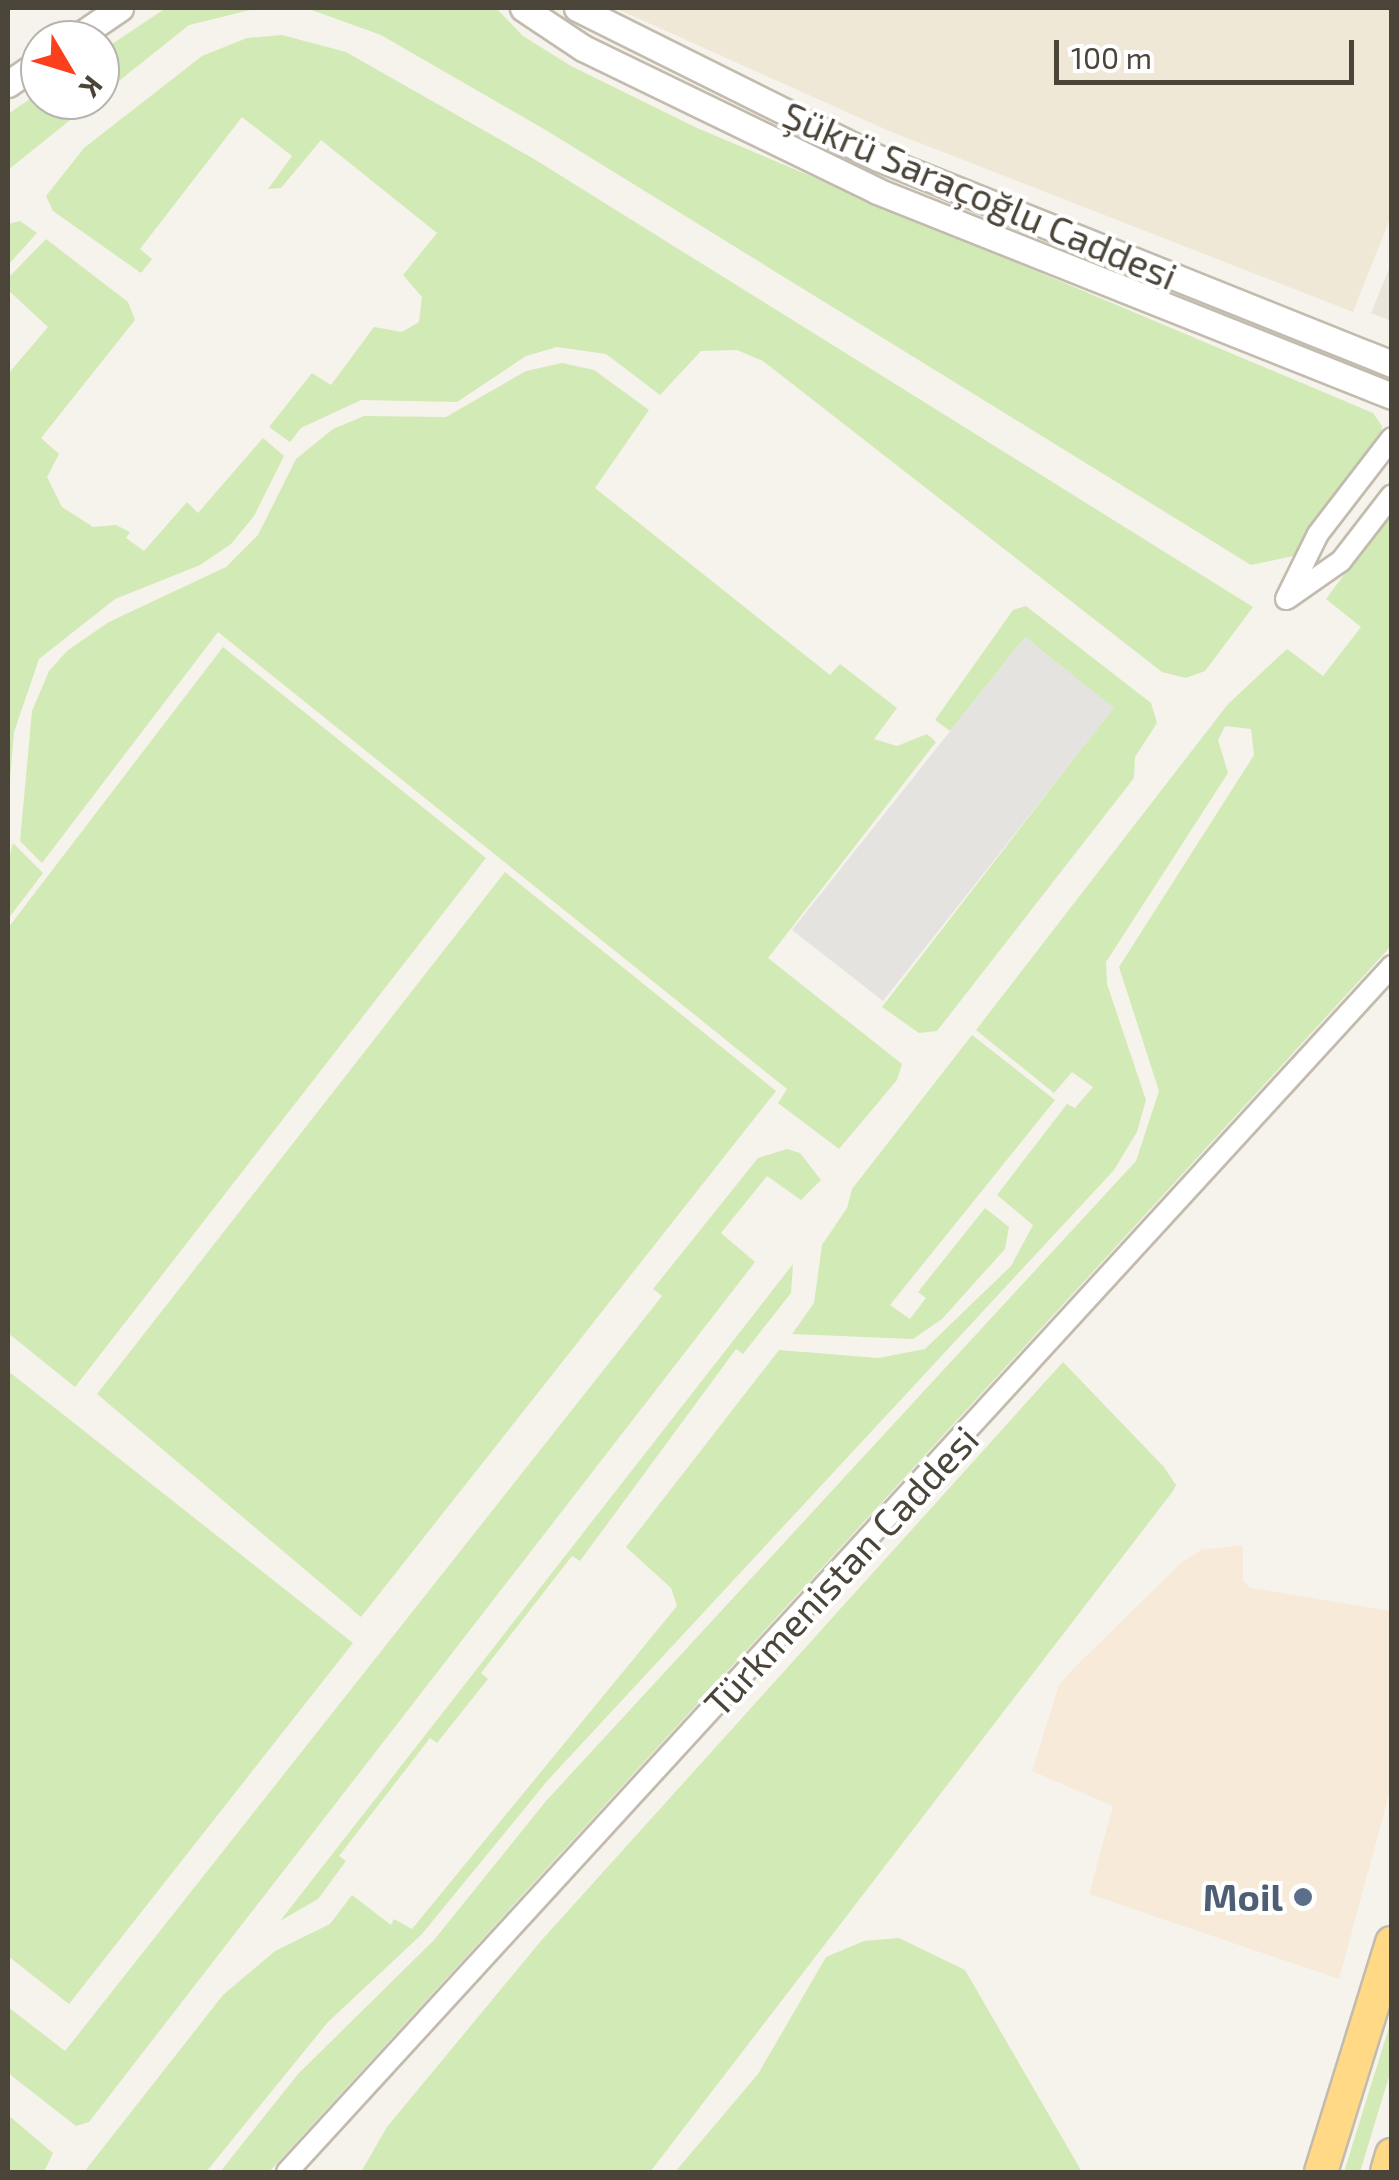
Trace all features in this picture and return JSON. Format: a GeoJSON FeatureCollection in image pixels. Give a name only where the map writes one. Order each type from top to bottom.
{"type":"FeatureCollection","features":[{"type":"Feature","properties":{"kind":"highway"},"geometry":{"type":"LineString","coordinates":[[1320,2172],[1392,1943]]}},
{"type":"Feature","properties":{"kind":"highway"},"geometry":{"type":"LineString","coordinates":[[1387,2172],[1392,2155]]}},
{"type":"Feature","properties":{"kind":"street"},"geometry":{"type":"LineString","coordinates":[[523,8],[583,48],[895,199],[1392,396]]}},
{"type":"Feature","properties":{"kind":"street","name":"Şükrü Saraçoğlu Caddesi"},"geometry":{"type":"LineString","coordinates":[[577,8],[894,165],[1392,364]]}},
{"type":"Feature","properties":{"kind":"street"},"geometry":{"type":"LineString","coordinates":[[1392,438],[1318,534],[1286,600],[1342,561],[1392,494]]}},
{"type":"Feature","properties":{"kind":"street","name":"Türkmenistan Caddesi"},"geometry":{"type":"LineString","coordinates":[[287,2172],[1392,966]]}},
{"type":"Feature","properties":{"kind":"shaded area"},"geometry":{"type":"Polygon","coordinates":[[[615,8],[1391,8],[1391,216],[1353,312],[889,131],[615,8]]]}},
{"type":"Feature","properties":{"kind":"shaded area"},"geometry":{"type":"Polygon","coordinates":[[[1391,264],[1391,321],[1371,313],[1391,264]]]}},
{"type":"Feature","properties":{"kind":"shaded area"},"geometry":{"type":"Polygon","coordinates":[[[1025,637],[1114,708],[883,1001],[792,930],[1025,637]]]}},
{"type":"Feature","properties":{"kind":"shaded area"},"geometry":{"type":"Polygon","coordinates":[[[1243,1545],[1243,1581],[1251,1588],[1391,1611],[1391,1787],[1339,1979],[1089,1894],[1113,1806],[1032,1771],[1059,1685],[1074,1668],[1180,1564],[1201,1550],[1243,1545]]]}},
{"type":"Feature","properties":{"kind":"green space"},"geometry":{"type":"Polygon","coordinates":[[[166,8],[258,8],[189,25],[120,80],[120,39],[166,8]]]}},
{"type":"Feature","properties":{"kind":"green space"},"geometry":{"type":"Polygon","coordinates":[[[306,8],[496,8],[523,36],[571,66],[697,128],[1373,413],[1382,426],[1380,440],[1293,556],[1251,565],[549,132],[381,35],[306,8]]]}},
{"type":"Feature","properties":{"kind":"green space"},"geometry":{"type":"Polygon","coordinates":[[[282,35],[346,52],[534,159],[1253,607],[1205,671],[1186,678],[1162,672],[763,361],[737,350],[701,351],[660,395],[606,354],[557,347],[526,356],[457,402],[361,400],[301,428],[290,442],[269,427],[312,373],[331,385],[374,327],[402,332],[419,322],[422,297],[403,275],[437,233],[321,140],[281,188],[268,189],[292,156],[242,117],[140,249],[152,259],[141,273],[53,211],[46,196],[84,148],[202,56],[247,38],[282,35]]]}},
{"type":"Feature","properties":{"kind":"green space"},"geometry":{"type":"Polygon","coordinates":[[[20,106],[20,120],[70,120],[8,170],[8,114],[20,106]]]}},
{"type":"Feature","properties":{"kind":"green space"},"geometry":{"type":"Polygon","coordinates":[[[20,221],[37,233],[8,265],[8,224],[20,221]]]}},
{"type":"Feature","properties":{"kind":"green space"},"geometry":{"type":"Polygon","coordinates":[[[46,239],[128,302],[135,320],[41,438],[59,454],[47,477],[62,507],[93,527],[116,525],[130,532],[126,538],[144,551],[187,502],[198,513],[263,438],[284,456],[254,516],[231,544],[200,565],[115,599],[39,659],[14,732],[8,804],[8,374],[48,327],[8,290],[8,278],[46,239]]]}},
{"type":"Feature","properties":{"kind":"green space"},"geometry":{"type":"Polygon","coordinates":[[[562,363],[594,370],[649,410],[595,488],[830,675],[840,664],[897,708],[874,739],[897,746],[927,734],[936,742],[768,958],[902,1064],[897,1080],[839,1149],[778,1103],[787,1089],[218,632],[42,863],[20,841],[32,711],[49,671],[68,650],[109,622],[226,567],[258,535],[296,459],[333,429],[364,416],[446,417],[526,371],[562,363]]]}},
{"type":"Feature","properties":{"kind":"green space"},"geometry":{"type":"Polygon","coordinates":[[[1391,511],[1391,946],[269,2172],[220,2172],[298,2074],[434,1940],[546,1801],[1136,1161],[1159,1091],[1119,967],[1254,755],[1251,729],[1225,726],[1218,740],[1228,773],[1106,962],[1107,984],[1146,1100],[1137,1132],[1114,1170],[548,1780],[422,1934],[328,2022],[206,2172],[84,2172],[223,1995],[275,1951],[330,1924],[352,1895],[391,1925],[394,1919],[412,1929],[677,1606],[671,1588],[626,1547],[779,1350],[878,1358],[925,1349],[1011,1266],[1033,1225],[997,1195],[1067,1104],[1075,1108],[1093,1087],[1072,1072],[1054,1093],[976,1030],[1228,704],[1287,649],[1323,676],[1361,627],[1326,599],[1391,511]]]}},
{"type":"Feature","properties":{"kind":"green space"},"geometry":{"type":"Polygon","coordinates":[[[1026,606],[1151,703],[1157,723],[1135,757],[1134,778],[937,1031],[919,1033],[882,1007],[1113,708],[1025,637],[950,731],[935,720],[1013,610],[1026,606]]]}},
{"type":"Feature","properties":{"kind":"green space"},"geometry":{"type":"Polygon","coordinates":[[[223,647],[486,858],[75,1387],[8,1333],[8,928],[223,647]]]}},
{"type":"Feature","properties":{"kind":"green space"},"geometry":{"type":"Polygon","coordinates":[[[13,843],[43,873],[8,919],[8,862],[13,843]]]}},
{"type":"Feature","properties":{"kind":"green space"},"geometry":{"type":"Polygon","coordinates":[[[505,872],[776,1091],[361,1617],[97,1394],[505,872]]]}},
{"type":"Feature","properties":{"kind":"green space"},"geometry":{"type":"Polygon","coordinates":[[[972,1035],[1055,1100],[890,1305],[910,1319],[926,1298],[918,1292],[985,1208],[1009,1227],[1005,1249],[942,1319],[913,1339],[792,1334],[814,1303],[822,1245],[847,1208],[852,1189],[972,1035]]]}},
{"type":"Feature","properties":{"kind":"green space"},"geometry":{"type":"Polygon","coordinates":[[[787,1149],[800,1153],[821,1180],[801,1200],[767,1176],[721,1233],[755,1262],[89,2122],[76,2126],[8,2073],[8,2007],[65,2051],[662,1296],[653,1289],[758,1158],[787,1149]]]}},
{"type":"Feature","properties":{"kind":"green space"},"geometry":{"type":"Polygon","coordinates":[[[793,1264],[791,1293],[743,1354],[736,1349],[580,1561],[572,1556],[481,1673],[488,1679],[437,1743],[430,1738],[339,1856],[346,1861],[318,1899],[280,1921],[793,1264]]]}},
{"type":"Feature","properties":{"kind":"green space"},"geometry":{"type":"Polygon","coordinates":[[[1063,1362],[1164,1467],[1176,1485],[1173,1491],[650,2172],[361,2172],[387,2127],[540,1942],[1063,1362]]]}},
{"type":"Feature","properties":{"kind":"green space"},"geometry":{"type":"Polygon","coordinates":[[[8,1371],[353,1643],[69,2004],[8,1956],[8,1371]]]}},
{"type":"Feature","properties":{"kind":"green space"},"geometry":{"type":"Polygon","coordinates":[[[899,1938],[965,1970],[1082,2172],[675,2172],[758,2074],[826,1957],[864,1941],[899,1938]]]}},
{"type":"Feature","properties":{"kind":"green space"},"geometry":{"type":"Polygon","coordinates":[[[1391,2021],[1391,2070],[1360,2172],[1344,2172],[1391,2021]]]}},
{"type":"Feature","properties":{"kind":"green space"},"geometry":{"type":"Polygon","coordinates":[[[8,2115],[53,2153],[44,2172],[8,2172],[8,2115]]]}},
{"type":"Feature","properties":{"kind":"place","name":"Moil"},"geometry":{"type":"Point","coordinates":[1303,1897]}}]}
